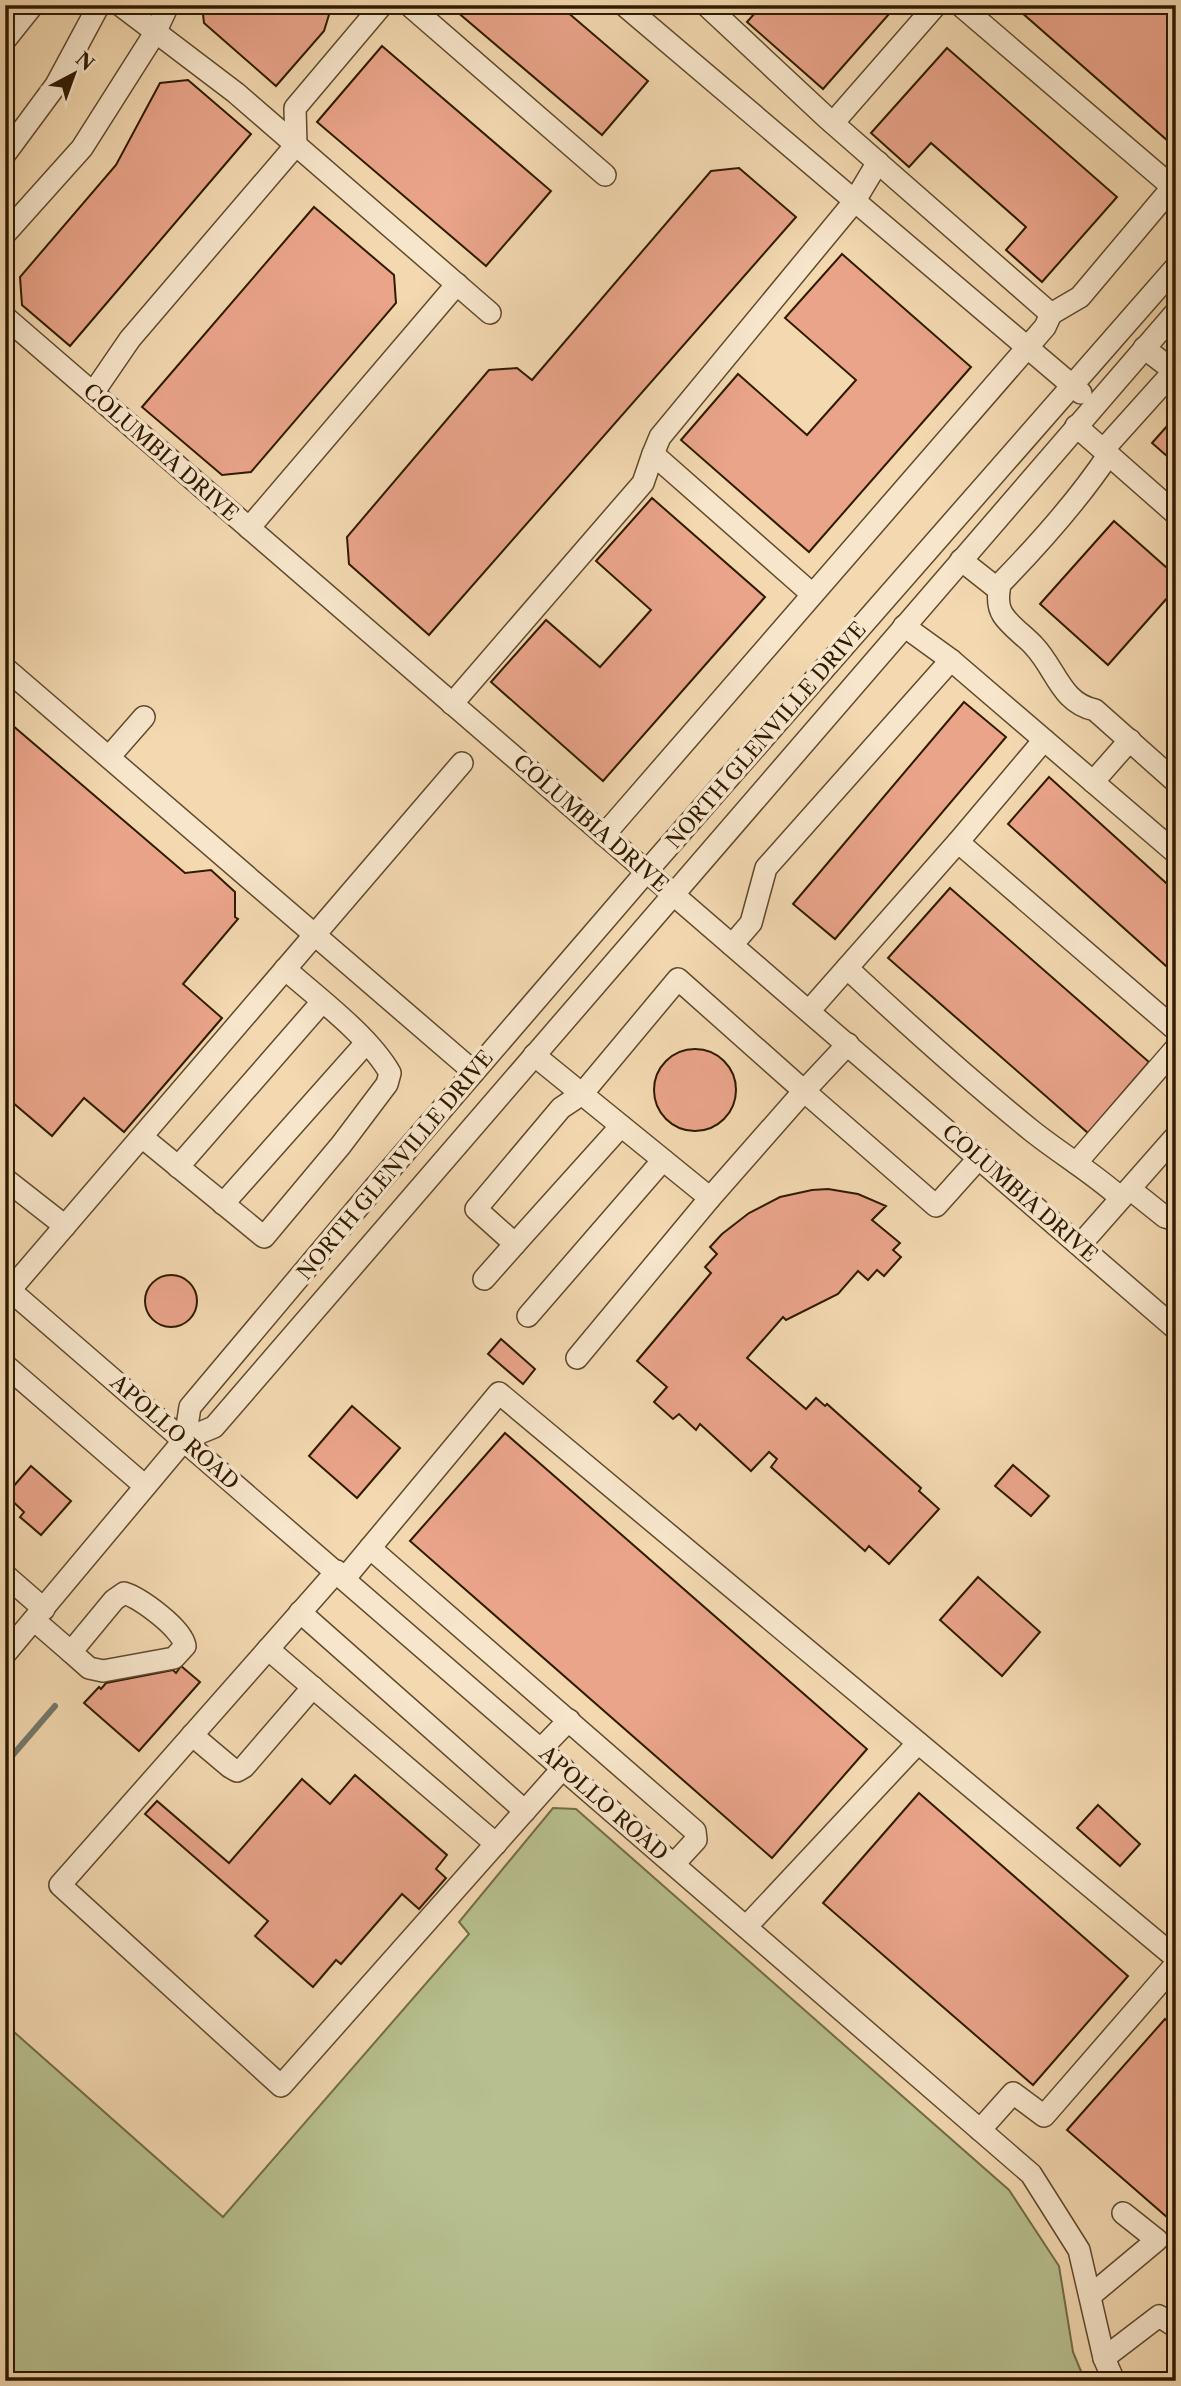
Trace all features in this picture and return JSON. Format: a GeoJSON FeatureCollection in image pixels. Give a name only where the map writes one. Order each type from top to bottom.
{"type":"FeatureCollection","features":[{"type":"Feature","properties":{"kind":"street"},"geometry":{"type":"LineString","coordinates":[[5,40],[33,5]]}},
{"type":"Feature","properties":{"kind":"street"},"geometry":{"type":"LineString","coordinates":[[7,149],[56,85],[99,5]]}},
{"type":"Feature","properties":{"kind":"street"},"geometry":{"type":"LineString","coordinates":[[120,5],[236,93],[490,313]]}},
{"type":"Feature","properties":{"kind":"street"},"geometry":{"type":"LineString","coordinates":[[5,234],[82,148],[155,33],[168,5]]}},
{"type":"Feature","properties":{"kind":"street"},"geometry":{"type":"LineString","coordinates":[[93,393],[130,339],[296,145],[295,108],[382,5]]}},
{"type":"Feature","properties":{"kind":"street"},"geometry":{"type":"LineString","coordinates":[[409,5],[605,175]]}},
{"type":"Feature","properties":{"kind":"street"},"geometry":{"type":"LineString","coordinates":[[624,5],[1025,347],[1096,404]]}},
{"type":"Feature","properties":{"kind":"street"},"geometry":{"type":"LineString","coordinates":[[706,5],[833,123],[1051,314]]}},
{"type":"Feature","properties":{"kind":"street"},"geometry":{"type":"LineString","coordinates":[[833,123],[936,5]]}},
{"type":"Feature","properties":{"kind":"street"},"geometry":{"type":"LineString","coordinates":[[604,835],[1045,327],[1051,314],[1080,297],[1175,187],[960,5]]}},
{"type":"Feature","properties":{"kind":"street"},"geometry":{"type":"LineString","coordinates":[[452,704],[643,483],[660,437],[854,202],[878,162]]}},
{"type":"Feature","properties":{"kind":"street","name":"NORTH GLENVILLE DRIVE"},"geometry":{"type":"LineString","coordinates":[[185,1439],[190,1407],[375,1187],[647,871],[1176,267]]}},
{"type":"Feature","properties":{"kind":"street"},"geometry":{"type":"LineString","coordinates":[[249,528],[457,284]]}},
{"type":"Feature","properties":{"kind":"street","name":"NORTH GLENVILLE DRIVE"},"geometry":{"type":"LineString","coordinates":[[5,1654],[185,1439],[214,1427],[1176,312]]}},
{"type":"Feature","properties":{"kind":"street","name":"COLUMBIA DRIVE"},"geometry":{"type":"LineString","coordinates":[[5,317],[1176,1329]]}},
{"type":"Feature","properties":{"kind":"street"},"geometry":{"type":"LineString","coordinates":[[1144,348],[1174,371],[1106,452],[1083,491],[1000,584],[997,597],[1003,615],[1037,648],[1070,699],[1083,708],[1095,710],[1176,782]]}},
{"type":"Feature","properties":{"kind":"street"},"geometry":{"type":"LineString","coordinates":[[1076,426],[1176,514]]}},
{"type":"Feature","properties":{"kind":"street"},"geometry":{"type":"LineString","coordinates":[[653,454],[812,594]]}},
{"type":"Feature","properties":{"kind":"street"},"geometry":{"type":"LineString","coordinates":[[961,560],[999,590]]}},
{"type":"Feature","properties":{"kind":"street"},"geometry":{"type":"LineString","coordinates":[[904,626],[951,660],[1176,853]]}},
{"type":"Feature","properties":{"kind":"street"},"geometry":{"type":"LineString","coordinates":[[733,944],[751,923],[766,868],[951,660]]}},
{"type":"Feature","properties":{"kind":"street"},"geometry":{"type":"LineString","coordinates":[[5,668],[474,1072]]}},
{"type":"Feature","properties":{"kind":"street"},"geometry":{"type":"LineString","coordinates":[[109,757],[144,717]]}},
{"type":"Feature","properties":{"kind":"street"},"geometry":{"type":"LineString","coordinates":[[809,1011],[1044,740]]}},
{"type":"Feature","properties":{"kind":"street"},"geometry":{"type":"LineString","coordinates":[[1093,782],[1130,740]]}},
{"type":"Feature","properties":{"kind":"street"},"geometry":{"type":"LineString","coordinates":[[8,1288],[142,1137],[461,763]]}},
{"type":"Feature","properties":{"kind":"street"},"geometry":{"type":"LineString","coordinates":[[958,842],[1176,1030]]}},
{"type":"Feature","properties":{"kind":"street"},"geometry":{"type":"LineString","coordinates":[[847,968],[987,1095],[1076,1163],[1165,1217],[1176,1217]]}},
{"type":"Feature","properties":{"kind":"street"},"geometry":{"type":"LineString","coordinates":[[142,1137],[264,1237],[341,1145],[387,1084],[390,1073],[383,1060],[366,1043],[285,969]]}},
{"type":"Feature","properties":{"kind":"street"},"geometry":{"type":"LineString","coordinates":[[515,1244],[476,1209],[561,1108],[582,1094],[678,979],[936,1206],[979,1158]]}},
{"type":"Feature","properties":{"kind":"street"},"geometry":{"type":"LineString","coordinates":[[178,1167],[322,1002]]}},
{"type":"Feature","properties":{"kind":"street"},"geometry":{"type":"LineString","coordinates":[[223,1204],[366,1043]]}},
{"type":"Feature","properties":{"kind":"street"},"geometry":{"type":"LineString","coordinates":[[577,1358],[710,1198],[848,1044]]}},
{"type":"Feature","properties":{"kind":"street"},"geometry":{"type":"LineString","coordinates":[[1076,1163],[1176,1048]]}},
{"type":"Feature","properties":{"kind":"street"},"geometry":{"type":"LineString","coordinates":[[534,1055],[710,1198]]}},
{"type":"Feature","properties":{"kind":"street"},"geometry":{"type":"LineString","coordinates":[[484,1279],[621,1126]]}},
{"type":"Feature","properties":{"kind":"street"},"geometry":{"type":"LineString","coordinates":[[1080,1245],[1176,1136]]}},
{"type":"Feature","properties":{"kind":"street"},"geometry":{"type":"LineString","coordinates":[[528,1316],[663,1160]]}},
{"type":"Feature","properties":{"kind":"street"},"geometry":{"type":"LineString","coordinates":[[5,1180],[65,1226]]}},
{"type":"Feature","properties":{"kind":"street"},"geometry":{"type":"LineString","coordinates":[[375,1187],[402,1210]]}},
{"type":"Feature","properties":{"kind":"street","name":"APOLLO ROAD"},"geometry":{"type":"LineString","coordinates":[[8,1288],[1031,2174],[1079,2250],[1104,2358],[1114,2381]]}},
{"type":"Feature","properties":{"kind":"street"},"geometry":{"type":"LineString","coordinates":[[5,1365],[145,1486]]}},
{"type":"Feature","properties":{"kind":"street"},"geometry":{"type":"LineString","coordinates":[[563,1768],[281,2086],[60,1885],[300,1612],[370,1548],[499,1393],[1176,1958]]}},
{"type":"Feature","properties":{"kind":"street"},"geometry":{"type":"LineString","coordinates":[[370,1548],[695,1831],[696,1840],[674,1864]]}},
{"type":"Feature","properties":{"kind":"street"},"geometry":{"type":"LineString","coordinates":[[5,1575],[71,1652],[89,1668],[103,1671],[174,1658],[185,1646],[180,1633],[136,1596],[124,1592],[114,1600],[71,1652]]}},
{"type":"Feature","properties":{"kind":"street"},"geometry":{"type":"LineString","coordinates":[[300,1612],[525,1811]]}},
{"type":"Feature","properties":{"kind":"street"},"geometry":{"type":"LineString","coordinates":[[268,1649],[496,1844]]}},
{"type":"Feature","properties":{"kind":"street"},"geometry":{"type":"LineString","coordinates":[[192,1735],[237,1771],[244,1767],[313,1687]]}},
{"type":"Feature","properties":{"kind":"street"},"geometry":{"type":"LineString","coordinates":[[541,1749],[569,1720]]}},
{"type":"Feature","properties":{"kind":"street"},"geometry":{"type":"LineString","coordinates":[[746,1927],[918,1743]]}},
{"type":"Feature","properties":{"kind":"street"},"geometry":{"type":"LineString","coordinates":[[980,2130],[1013,2093],[1044,2116],[1176,1964]]}},
{"type":"Feature","properties":{"kind":"street"},"geometry":{"type":"LineString","coordinates":[[1090,2296],[1157,2240],[1123,2213]]}},
{"type":"Feature","properties":{"kind":"street"},"geometry":{"type":"LineString","coordinates":[[1104,2358],[1159,2316],[1176,2327]]}},
{"type":"Feature","properties":{"kind":"green space"},"geometry":{"type":"Polygon","coordinates":[[[553,1808],[576,1809],[1009,2190],[1059,2266],[1073,2352],[1085,2381],[5,2381],[5,2024],[223,2217],[469,1934],[459,1922],[553,1808]]]}},
{"type":"Feature","properties":{"kind":"building"},"geometry":{"type":"Polygon","coordinates":[[[202,5],[332,5],[324,31],[276,86],[204,23],[202,5]]]}},
{"type":"Feature","properties":{"kind":"building"},"geometry":{"type":"Polygon","coordinates":[[[449,5],[559,5],[648,81],[602,135],[449,5]]]}},
{"type":"Feature","properties":{"kind":"building"},"geometry":{"type":"Polygon","coordinates":[[[762,5],[897,5],[823,89],[747,22],[762,5]]]}},
{"type":"Feature","properties":{"kind":"building"},"geometry":{"type":"Polygon","coordinates":[[[1013,5],[1164,5],[1176,16],[1176,132],[1168,141],[1013,5]]]}},
{"type":"Feature","properties":{"kind":"building"},"geometry":{"type":"Polygon","coordinates":[[[382,46],[551,191],[486,266],[317,122],[382,46]]]}},
{"type":"Feature","properties":{"kind":"building"},"geometry":{"type":"Polygon","coordinates":[[[947,48],[1117,197],[1042,282],[1006,250],[1026,227],[931,143],[909,167],[871,133],[947,48]]]}},
{"type":"Feature","properties":{"kind":"building"},"geometry":{"type":"Polygon","coordinates":[[[188,80],[251,134],[70,346],[22,305],[20,277],[116,165],[160,83],[188,80]]]}},
{"type":"Feature","properties":{"kind":"building"},"geometry":{"type":"Polygon","coordinates":[[[739,168],[796,217],[429,635],[349,564],[347,537],[489,370],[517,368],[532,380],[711,171],[739,168]]]}},
{"type":"Feature","properties":{"kind":"building"},"geometry":{"type":"Polygon","coordinates":[[[314,207],[394,275],[396,303],[251,472],[222,475],[142,407],[314,207]]]}},
{"type":"Feature","properties":{"kind":"building"},"geometry":{"type":"Polygon","coordinates":[[[842,254],[971,367],[809,552],[681,440],[738,374],[807,435],[856,380],[785,318],[842,254]]]}},
{"type":"Feature","properties":{"kind":"building"},"geometry":{"type":"Polygon","coordinates":[[[1176,416],[1176,464],[1152,443],[1176,416]]]}},
{"type":"Feature","properties":{"kind":"building"},"geometry":{"type":"Polygon","coordinates":[[[652,498],[765,597],[603,781],[491,682],[546,620],[600,667],[651,610],[596,561],[652,498]]]}},
{"type":"Feature","properties":{"kind":"building"},"geometry":{"type":"Polygon","coordinates":[[[1114,521],[1176,576],[1176,588],[1108,665],[1040,604],[1114,521]]]}},
{"type":"Feature","properties":{"kind":"building"},"geometry":{"type":"Polygon","coordinates":[[[964,702],[1006,737],[835,939],[793,904],[964,702]]]}},
{"type":"Feature","properties":{"kind":"building"},"geometry":{"type":"Polygon","coordinates":[[[5,719],[185,873],[211,870],[235,892],[235,917],[238,919],[183,984],[222,1018],[124,1132],[84,1098],[52,1136],[5,1096],[5,719]]]}},
{"type":"Feature","properties":{"kind":"building"},"geometry":{"type":"Polygon","coordinates":[[[1049,777],[1176,892],[1176,975],[1008,824],[1049,777]]]}},
{"type":"Feature","properties":{"kind":"building"},"geometry":{"type":"Polygon","coordinates":[[[950,888],[1149,1062],[1088,1133],[888,958],[950,888]]]}},
{"type":"Feature","properties":{"kind":"building"},"geometry":{"type":"Polygon","coordinates":[[[687,1049],[703,1049],[718,1056],[729,1067],[736,1082],[733,1106],[724,1119],[703,1131],[687,1131],[672,1124],[661,1113],[654,1098],[654,1082],[661,1067],[672,1056],[687,1049]]]}},
{"type":"Feature","properties":{"kind":"building"},"geometry":{"type":"Polygon","coordinates":[[[828,1189],[858,1194],[886,1206],[872,1220],[900,1243],[893,1250],[901,1257],[884,1276],[877,1270],[868,1280],[858,1271],[838,1294],[786,1320],[783,1317],[747,1358],[806,1409],[816,1398],[825,1406],[827,1404],[921,1488],[919,1491],[939,1509],[889,1564],[869,1546],[865,1551],[771,1467],[777,1459],[769,1452],[751,1471],[700,1424],[696,1430],[679,1414],[673,1419],[654,1402],[667,1387],[637,1361],[711,1273],[705,1267],[717,1254],[710,1247],[722,1234],[749,1213],[780,1197],[828,1189]]]}},
{"type":"Feature","properties":{"kind":"building"},"geometry":{"type":"Polygon","coordinates":[[[171,1275],[181,1277],[189,1283],[195,1291],[195,1311],[189,1319],[181,1325],[171,1327],[161,1325],[153,1319],[147,1311],[145,1301],[147,1291],[153,1283],[161,1277],[171,1275]]]}},
{"type":"Feature","properties":{"kind":"building"},"geometry":{"type":"Polygon","coordinates":[[[501,1339],[535,1369],[523,1384],[488,1354],[501,1339]]]}},
{"type":"Feature","properties":{"kind":"building"},"geometry":{"type":"Polygon","coordinates":[[[352,1406],[400,1448],[357,1498],[309,1456],[352,1406]]]}},
{"type":"Feature","properties":{"kind":"building"},"geometry":{"type":"Polygon","coordinates":[[[505,1433],[867,1749],[772,1858],[410,1541],[505,1433]]]}},
{"type":"Feature","properties":{"kind":"building"},"geometry":{"type":"Polygon","coordinates":[[[1013,1465],[1049,1496],[1031,1516],[995,1486],[1013,1465]]]}},
{"type":"Feature","properties":{"kind":"building"},"geometry":{"type":"Polygon","coordinates":[[[31,1466],[71,1501],[41,1535],[20,1517],[24,1512],[6,1495],[31,1466]]]}},
{"type":"Feature","properties":{"kind":"building"},"geometry":{"type":"Polygon","coordinates":[[[978,1577],[1040,1632],[1002,1676],[940,1620],[978,1577]]]}},
{"type":"Feature","properties":{"kind":"building"},"geometry":{"type":"Polygon","coordinates":[[[181,1666],[200,1682],[139,1751],[84,1703],[106,1683],[173,1670],[176,1673],[181,1666]]]}},
{"type":"Feature","properties":{"kind":"building"},"geometry":{"type":"Polygon","coordinates":[[[355,1775],[447,1855],[436,1869],[446,1878],[419,1909],[402,1894],[341,1964],[336,1960],[313,1987],[255,1936],[268,1921],[145,1814],[157,1801],[229,1863],[302,1779],[330,1804],[355,1775]]]}},
{"type":"Feature","properties":{"kind":"building"},"geometry":{"type":"Polygon","coordinates":[[[919,1793],[1128,1976],[1033,2085],[823,1903],[919,1793]]]}},
{"type":"Feature","properties":{"kind":"building"},"geometry":{"type":"Polygon","coordinates":[[[1098,1805],[1140,1844],[1120,1866],[1077,1828],[1098,1805]]]}},
{"type":"Feature","properties":{"kind":"building"},"geometry":{"type":"Polygon","coordinates":[[[1165,2019],[1176,2028],[1176,2225],[1067,2130],[1165,2019]]]}},
{"type":"Feature","properties":{"kind":"waterway"},"geometry":{"type":"LineString","coordinates":[[5,1764],[55,1706]]}}]}
